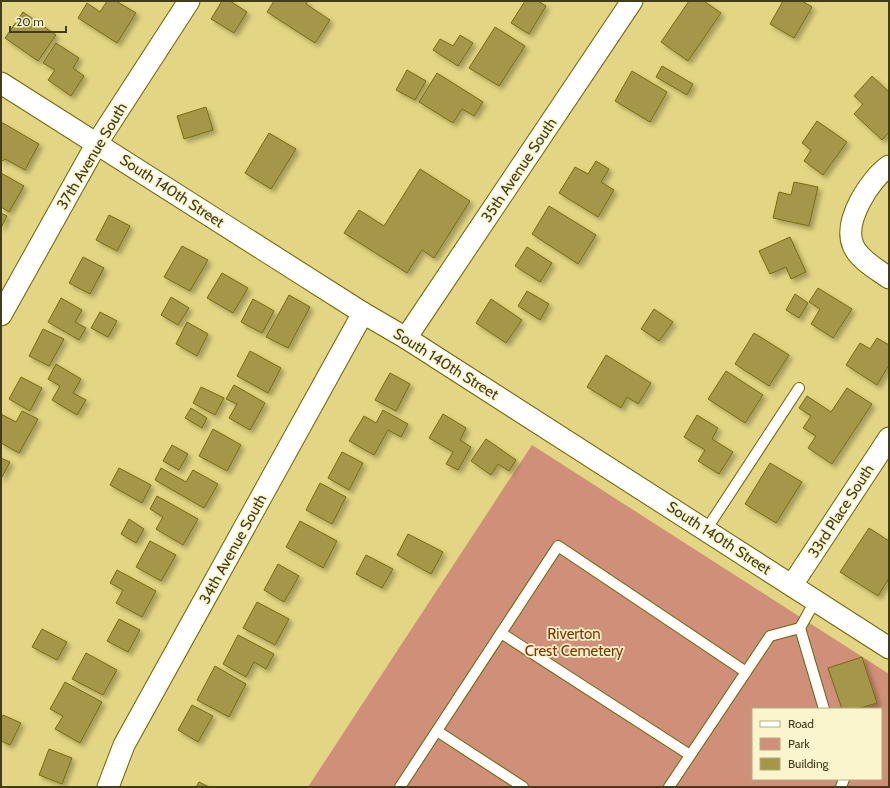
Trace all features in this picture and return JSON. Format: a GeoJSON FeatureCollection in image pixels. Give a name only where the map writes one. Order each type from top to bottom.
{"type":"FeatureCollection","features":[{"type":"Feature","properties":{"kind":"street","name":"37th Avenue South"},"geometry":{"type":"LineString","coordinates":[[1,315],[97,143],[189,1]]}},
{"type":"Feature","properties":{"kind":"street","name":"35th Avenue South"},"geometry":{"type":"LineString","coordinates":[[406,338],[632,1]]}},
{"type":"Feature","properties":{"kind":"street","name":"South 140th Street"},"geometry":{"type":"LineString","coordinates":[[1,83],[363,313],[406,338],[889,648]]}},
{"type":"Feature","properties":{"kind":"street"},"geometry":{"type":"LineString","coordinates":[[889,166],[881,172],[860,201],[850,226],[853,246],[868,263],[889,278]]}},
{"type":"Feature","properties":{"kind":"street","name":"34th Avenue South"},"geometry":{"type":"LineString","coordinates":[[108,787],[124,745],[363,313]]}},
{"type":"Feature","properties":{"kind":"street","name":"33rd Place South"},"geometry":{"type":"LineString","coordinates":[[792,585],[889,438]]}},
{"type":"Feature","properties":{"kind":"lane"},"geometry":{"type":"LineString","coordinates":[[706,530],[799,388]]}},
{"type":"Feature","properties":{"kind":"lane"},"geometry":{"type":"LineString","coordinates":[[400,787],[558,546],[746,672]]}},
{"type":"Feature","properties":{"kind":"lane"},"geometry":{"type":"LineString","coordinates":[[669,787],[770,636],[800,628],[816,601]]}},
{"type":"Feature","properties":{"kind":"lane"},"geometry":{"type":"LineString","coordinates":[[800,628],[824,708]]}},
{"type":"Feature","properties":{"kind":"lane"},"geometry":{"type":"LineString","coordinates":[[501,633],[690,755]]}},
{"type":"Feature","properties":{"kind":"lane"},"geometry":{"type":"LineString","coordinates":[[437,731],[523,787]]}},
{"type":"Feature","properties":{"kind":"green space","name":"Riverton Crest Cemetery"},"geometry":{"type":"Polygon","coordinates":[[[532,445],[889,674],[889,787],[308,787],[532,445]]]}},
{"type":"Feature","properties":{"kind":"building"},"geometry":{"type":"Polygon","coordinates":[[[107,1],[116,1],[136,13],[117,43],[78,18],[87,3],[100,12],[107,1]]]}},
{"type":"Feature","properties":{"kind":"building"},"geometry":{"type":"Polygon","coordinates":[[[222,1],[230,1],[247,12],[234,33],[211,19],[222,1]]]}},
{"type":"Feature","properties":{"kind":"building"},"geometry":{"type":"Polygon","coordinates":[[[274,1],[308,1],[306,4],[330,20],[315,43],[267,12],[274,1]]]}},
{"type":"Feature","properties":{"kind":"building"},"geometry":{"type":"Polygon","coordinates":[[[525,1],[538,1],[546,6],[529,34],[511,23],[525,1]]]}},
{"type":"Feature","properties":{"kind":"building"},"geometry":{"type":"Polygon","coordinates":[[[689,1],[704,1],[721,13],[688,61],[661,42],[689,1]]]}},
{"type":"Feature","properties":{"kind":"building"},"geometry":{"type":"Polygon","coordinates":[[[783,1],[802,1],[812,7],[794,38],[770,24],[783,1]]]}},
{"type":"Feature","properties":{"kind":"building"},"geometry":{"type":"Polygon","coordinates":[[[23,12],[56,35],[38,61],[5,38],[23,12]]]}},
{"type":"Feature","properties":{"kind":"building"},"geometry":{"type":"Polygon","coordinates":[[[495,27],[525,46],[499,86],[469,68],[495,27]]]}},
{"type":"Feature","properties":{"kind":"building"},"geometry":{"type":"Polygon","coordinates":[[[460,35],[473,43],[458,66],[433,50],[440,39],[453,46],[460,35]]]}},
{"type":"Feature","properties":{"kind":"building"},"geometry":{"type":"Polygon","coordinates":[[[56,43],[79,58],[73,68],[84,76],[71,96],[48,80],[55,70],[43,63],[56,43]]]}},
{"type":"Feature","properties":{"kind":"building"},"geometry":{"type":"Polygon","coordinates":[[[662,66],[693,84],[687,95],[656,77],[662,66]]]}},
{"type":"Feature","properties":{"kind":"building"},"geometry":{"type":"Polygon","coordinates":[[[407,70],[426,81],[415,100],[396,90],[407,70]]]}},
{"type":"Feature","properties":{"kind":"building"},"geometry":{"type":"Polygon","coordinates":[[[632,71],[667,92],[650,122],[615,101],[632,71]]]}},
{"type":"Feature","properties":{"kind":"building"},"geometry":{"type":"Polygon","coordinates":[[[437,73],[483,102],[474,116],[462,109],[453,123],[419,102],[437,73]]]}},
{"type":"Feature","properties":{"kind":"building"},"geometry":{"type":"Polygon","coordinates":[[[872,76],[889,92],[889,132],[882,140],[854,114],[863,104],[854,96],[872,76]]]}},
{"type":"Feature","properties":{"kind":"building"},"geometry":{"type":"Polygon","coordinates":[[[206,107],[213,130],[184,139],[177,116],[206,107]]]}},
{"type":"Feature","properties":{"kind":"building"},"geometry":{"type":"Polygon","coordinates":[[[817,121],[847,142],[823,175],[804,161],[811,150],[802,143],[817,121]]]}},
{"type":"Feature","properties":{"kind":"building"},"geometry":{"type":"Polygon","coordinates":[[[1,122],[39,144],[25,170],[5,159],[3,161],[1,160],[1,122]]]}},
{"type":"Feature","properties":{"kind":"building"},"geometry":{"type":"Polygon","coordinates":[[[269,133],[296,149],[271,189],[245,173],[269,133]]]}},
{"type":"Feature","properties":{"kind":"building"},"geometry":{"type":"Polygon","coordinates":[[[596,161],[609,169],[601,182],[614,190],[598,217],[559,193],[575,167],[588,174],[596,161]]]}},
{"type":"Feature","properties":{"kind":"building"},"geometry":{"type":"Polygon","coordinates":[[[420,169],[470,201],[434,258],[422,250],[407,273],[344,233],[359,210],[384,226],[420,169]]]}},
{"type":"Feature","properties":{"kind":"building"},"geometry":{"type":"Polygon","coordinates":[[[1,173],[24,186],[9,212],[1,207],[1,173]]]}},
{"type":"Feature","properties":{"kind":"building"},"geometry":{"type":"Polygon","coordinates":[[[794,182],[818,187],[809,226],[773,218],[779,192],[791,195],[794,182]]]}},
{"type":"Feature","properties":{"kind":"building"},"geometry":{"type":"Polygon","coordinates":[[[549,206],[596,235],[578,264],[532,234],[549,206]]]}},
{"type":"Feature","properties":{"kind":"building"},"geometry":{"type":"Polygon","coordinates":[[[1,213],[7,216],[1,228],[1,213]]]}},
{"type":"Feature","properties":{"kind":"building"},"geometry":{"type":"Polygon","coordinates":[[[109,215],[130,226],[117,251],[96,240],[109,215]]]}},
{"type":"Feature","properties":{"kind":"building"},"geometry":{"type":"Polygon","coordinates":[[[790,237],[806,272],[791,279],[786,267],[770,274],[759,251],[790,237]]]}},
{"type":"Feature","properties":{"kind":"building"},"geometry":{"type":"Polygon","coordinates":[[[182,246],[208,260],[190,291],[164,277],[182,246]]]}},
{"type":"Feature","properties":{"kind":"building"},"geometry":{"type":"Polygon","coordinates":[[[527,247],[552,263],[540,282],[515,266],[527,247]]]}},
{"type":"Feature","properties":{"kind":"building"},"geometry":{"type":"Polygon","coordinates":[[[83,257],[104,268],[90,294],[69,283],[83,257]]]}},
{"type":"Feature","properties":{"kind":"building"},"geometry":{"type":"Polygon","coordinates":[[[222,273],[248,288],[233,313],[207,298],[222,273]]]}},
{"type":"Feature","properties":{"kind":"building"},"geometry":{"type":"Polygon","coordinates":[[[818,288],[852,309],[833,338],[811,324],[820,309],[809,302],[818,288]]]}},
{"type":"Feature","properties":{"kind":"building"},"geometry":{"type":"Polygon","coordinates":[[[527,291],[549,304],[540,320],[518,306],[527,291]]]}},
{"type":"Feature","properties":{"kind":"building"},"geometry":{"type":"Polygon","coordinates":[[[795,294],[808,303],[799,318],[786,310],[795,294]]]}},
{"type":"Feature","properties":{"kind":"building"},"geometry":{"type":"Polygon","coordinates":[[[289,295],[310,307],[288,348],[266,337],[289,295]]]}},
{"type":"Feature","properties":{"kind":"building"},"geometry":{"type":"Polygon","coordinates":[[[171,297],[189,308],[178,325],[161,315],[171,297]]]}},
{"type":"Feature","properties":{"kind":"building"},"geometry":{"type":"Polygon","coordinates":[[[61,298],[82,310],[75,322],[86,328],[79,340],[48,322],[61,298]]]}},
{"type":"Feature","properties":{"kind":"building"},"geometry":{"type":"Polygon","coordinates":[[[253,299],[274,311],[262,333],[241,322],[253,299]]]}},
{"type":"Feature","properties":{"kind":"building"},"geometry":{"type":"Polygon","coordinates":[[[491,299],[522,320],[506,343],[476,323],[491,299]]]}},
{"type":"Feature","properties":{"kind":"building"},"geometry":{"type":"Polygon","coordinates":[[[654,309],[673,322],[659,341],[641,329],[654,309]]]}},
{"type":"Feature","properties":{"kind":"building"},"geometry":{"type":"Polygon","coordinates":[[[100,312],[117,321],[108,337],[91,328],[100,312]]]}},
{"type":"Feature","properties":{"kind":"building"},"geometry":{"type":"Polygon","coordinates":[[[187,322],[208,334],[197,356],[176,344],[187,322]]]}},
{"type":"Feature","properties":{"kind":"building"},"geometry":{"type":"Polygon","coordinates":[[[43,329],[64,339],[49,366],[29,356],[43,329]]]}},
{"type":"Feature","properties":{"kind":"building"},"geometry":{"type":"Polygon","coordinates":[[[754,333],[789,355],[769,386],[735,364],[754,333]]]}},
{"type":"Feature","properties":{"kind":"building"},"geometry":{"type":"Polygon","coordinates":[[[877,338],[889,345],[889,365],[877,385],[846,365],[860,343],[870,349],[877,338]]]}},
{"type":"Feature","properties":{"kind":"building"},"geometry":{"type":"Polygon","coordinates":[[[250,351],[281,368],[268,393],[237,376],[250,351]]]}},
{"type":"Feature","properties":{"kind":"building"},"geometry":{"type":"Polygon","coordinates":[[[606,355],[651,383],[638,404],[627,397],[621,408],[587,387],[606,355]]]}},
{"type":"Feature","properties":{"kind":"building"},"geometry":{"type":"Polygon","coordinates":[[[56,364],[81,379],[73,393],[86,400],[77,415],[52,400],[60,386],[48,379],[56,364]]]}},
{"type":"Feature","properties":{"kind":"building"},"geometry":{"type":"Polygon","coordinates":[[[726,371],[763,395],[745,423],[708,399],[726,371]]]}},
{"type":"Feature","properties":{"kind":"building"},"geometry":{"type":"Polygon","coordinates":[[[390,373],[410,384],[396,411],[375,400],[390,373]]]}},
{"type":"Feature","properties":{"kind":"building"},"geometry":{"type":"Polygon","coordinates":[[[21,377],[42,388],[30,411],[9,399],[21,377]]]}},
{"type":"Feature","properties":{"kind":"building"},"geometry":{"type":"Polygon","coordinates":[[[234,385],[265,403],[250,430],[229,418],[237,404],[226,399],[234,385]]]}},
{"type":"Feature","properties":{"kind":"building"},"geometry":{"type":"Polygon","coordinates":[[[201,387],[224,398],[215,415],[193,403],[201,387]]]}},
{"type":"Feature","properties":{"kind":"building"},"geometry":{"type":"Polygon","coordinates":[[[847,388],[872,404],[832,464],[808,448],[816,436],[803,428],[811,416],[799,408],[807,396],[831,412],[847,388]]]}},
{"type":"Feature","properties":{"kind":"building"},"geometry":{"type":"Polygon","coordinates":[[[191,408],[207,418],[202,428],[185,418],[191,408]]]}},
{"type":"Feature","properties":{"kind":"building"},"geometry":{"type":"Polygon","coordinates":[[[383,410],[408,424],[401,437],[388,430],[374,455],[349,441],[364,416],[376,423],[383,410]]]}},
{"type":"Feature","properties":{"kind":"building"},"geometry":{"type":"Polygon","coordinates":[[[22,411],[38,419],[19,453],[1,443],[1,414],[16,422],[22,411]]]}},
{"type":"Feature","properties":{"kind":"building"},"geometry":{"type":"Polygon","coordinates":[[[443,414],[466,428],[460,440],[471,447],[458,470],[446,464],[453,452],[429,438],[443,414]]]}},
{"type":"Feature","properties":{"kind":"building"},"geometry":{"type":"Polygon","coordinates":[[[697,415],[718,428],[712,439],[733,452],[719,474],[698,461],[705,450],[684,437],[697,415]]]}},
{"type":"Feature","properties":{"kind":"building"},"geometry":{"type":"Polygon","coordinates":[[[213,429],[241,445],[227,471],[199,456],[213,429]]]}},
{"type":"Feature","properties":{"kind":"building"},"geometry":{"type":"Polygon","coordinates":[[[486,439],[516,460],[509,471],[498,464],[491,475],[471,461],[486,439]]]}},
{"type":"Feature","properties":{"kind":"building"},"geometry":{"type":"Polygon","coordinates":[[[172,445],[188,454],[179,470],[163,461],[172,445]]]}},
{"type":"Feature","properties":{"kind":"building"},"geometry":{"type":"Polygon","coordinates":[[[342,452],[363,463],[349,490],[328,478],[342,452]]]}},
{"type":"Feature","properties":{"kind":"building"},"geometry":{"type":"Polygon","coordinates":[[[1,458],[10,462],[1,479],[1,458]]]}},
{"type":"Feature","properties":{"kind":"building"},"geometry":{"type":"Polygon","coordinates":[[[770,463],[802,482],[776,523],[745,504],[770,463]]]}},
{"type":"Feature","properties":{"kind":"building"},"geometry":{"type":"Polygon","coordinates":[[[119,468],[151,485],[142,503],[110,485],[119,468]]]}},
{"type":"Feature","properties":{"kind":"building"},"geometry":{"type":"Polygon","coordinates":[[[161,468],[186,482],[193,470],[218,484],[204,508],[155,480],[161,468]]]}},
{"type":"Feature","properties":{"kind":"building"},"geometry":{"type":"Polygon","coordinates":[[[320,483],[346,497],[332,524],[306,510],[320,483]]]}},
{"type":"Feature","properties":{"kind":"building"},"geometry":{"type":"Polygon","coordinates":[[[157,496],[198,519],[183,545],[156,529],[163,517],[150,509],[157,496]]]}},
{"type":"Feature","properties":{"kind":"building"},"geometry":{"type":"Polygon","coordinates":[[[129,519],[144,529],[136,543],[121,534],[129,519]]]}},
{"type":"Feature","properties":{"kind":"building"},"geometry":{"type":"Polygon","coordinates":[[[300,521],[337,541],[323,568],[286,547],[300,521]]]}},
{"type":"Feature","properties":{"kind":"building"},"geometry":{"type":"Polygon","coordinates":[[[869,528],[889,541],[889,578],[878,596],[840,572],[869,528]]]}},
{"type":"Feature","properties":{"kind":"building"},"geometry":{"type":"Polygon","coordinates":[[[408,534],[443,552],[431,574],[397,555],[408,534]]]}},
{"type":"Feature","properties":{"kind":"building"},"geometry":{"type":"Polygon","coordinates":[[[150,541],[176,555],[161,581],[136,567],[150,541]]]}},
{"type":"Feature","properties":{"kind":"building"},"geometry":{"type":"Polygon","coordinates":[[[366,555],[393,569],[382,588],[356,574],[366,555]]]}},
{"type":"Feature","properties":{"kind":"building"},"geometry":{"type":"Polygon","coordinates":[[[278,564],[299,576],[284,602],[264,590],[278,564]]]}},
{"type":"Feature","properties":{"kind":"building"},"geometry":{"type":"Polygon","coordinates":[[[117,570],[156,591],[142,617],[116,603],[123,590],[110,583],[117,570]]]}},
{"type":"Feature","properties":{"kind":"building"},"geometry":{"type":"Polygon","coordinates":[[[257,602],[289,619],[275,645],[243,628],[257,602]]]}},
{"type":"Feature","properties":{"kind":"building"},"geometry":{"type":"Polygon","coordinates":[[[119,619],[140,630],[128,652],[107,641],[119,619]]]}},
{"type":"Feature","properties":{"kind":"building"},"geometry":{"type":"Polygon","coordinates":[[[42,629],[67,642],[57,660],[32,647],[42,629]]]}},
{"type":"Feature","properties":{"kind":"building"},"geometry":{"type":"Polygon","coordinates":[[[238,635],[274,654],[266,669],[254,662],[246,677],[223,664],[238,635]]]}},
{"type":"Feature","properties":{"kind":"building"},"geometry":{"type":"Polygon","coordinates":[[[86,653],[117,670],[103,695],[72,679],[86,653]]]}},
{"type":"Feature","properties":{"kind":"building"},"geometry":{"type":"Polygon","coordinates":[[[862,657],[877,703],[860,708],[842,708],[828,668],[862,657]]]}},
{"type":"Feature","properties":{"kind":"building"},"geometry":{"type":"Polygon","coordinates":[[[215,666],[246,684],[229,717],[197,700],[215,666]]]}},
{"type":"Feature","properties":{"kind":"building"},"geometry":{"type":"Polygon","coordinates":[[[65,682],[102,702],[80,743],[55,729],[63,716],[50,709],[65,682]]]}},
{"type":"Feature","properties":{"kind":"building"},"geometry":{"type":"Polygon","coordinates":[[[192,705],[213,716],[198,742],[178,730],[192,705]]]}},
{"type":"Feature","properties":{"kind":"building"},"geometry":{"type":"Polygon","coordinates":[[[3,715],[21,723],[10,745],[1,741],[1,718],[3,715]]]}},
{"type":"Feature","properties":{"kind":"building"},"geometry":{"type":"Polygon","coordinates":[[[49,749],[72,758],[62,784],[39,775],[49,749]]]}},
{"type":"Feature","properties":{"kind":"building"},"geometry":{"type":"Polygon","coordinates":[[[199,782],[209,787],[196,787],[199,782]]]}}]}
